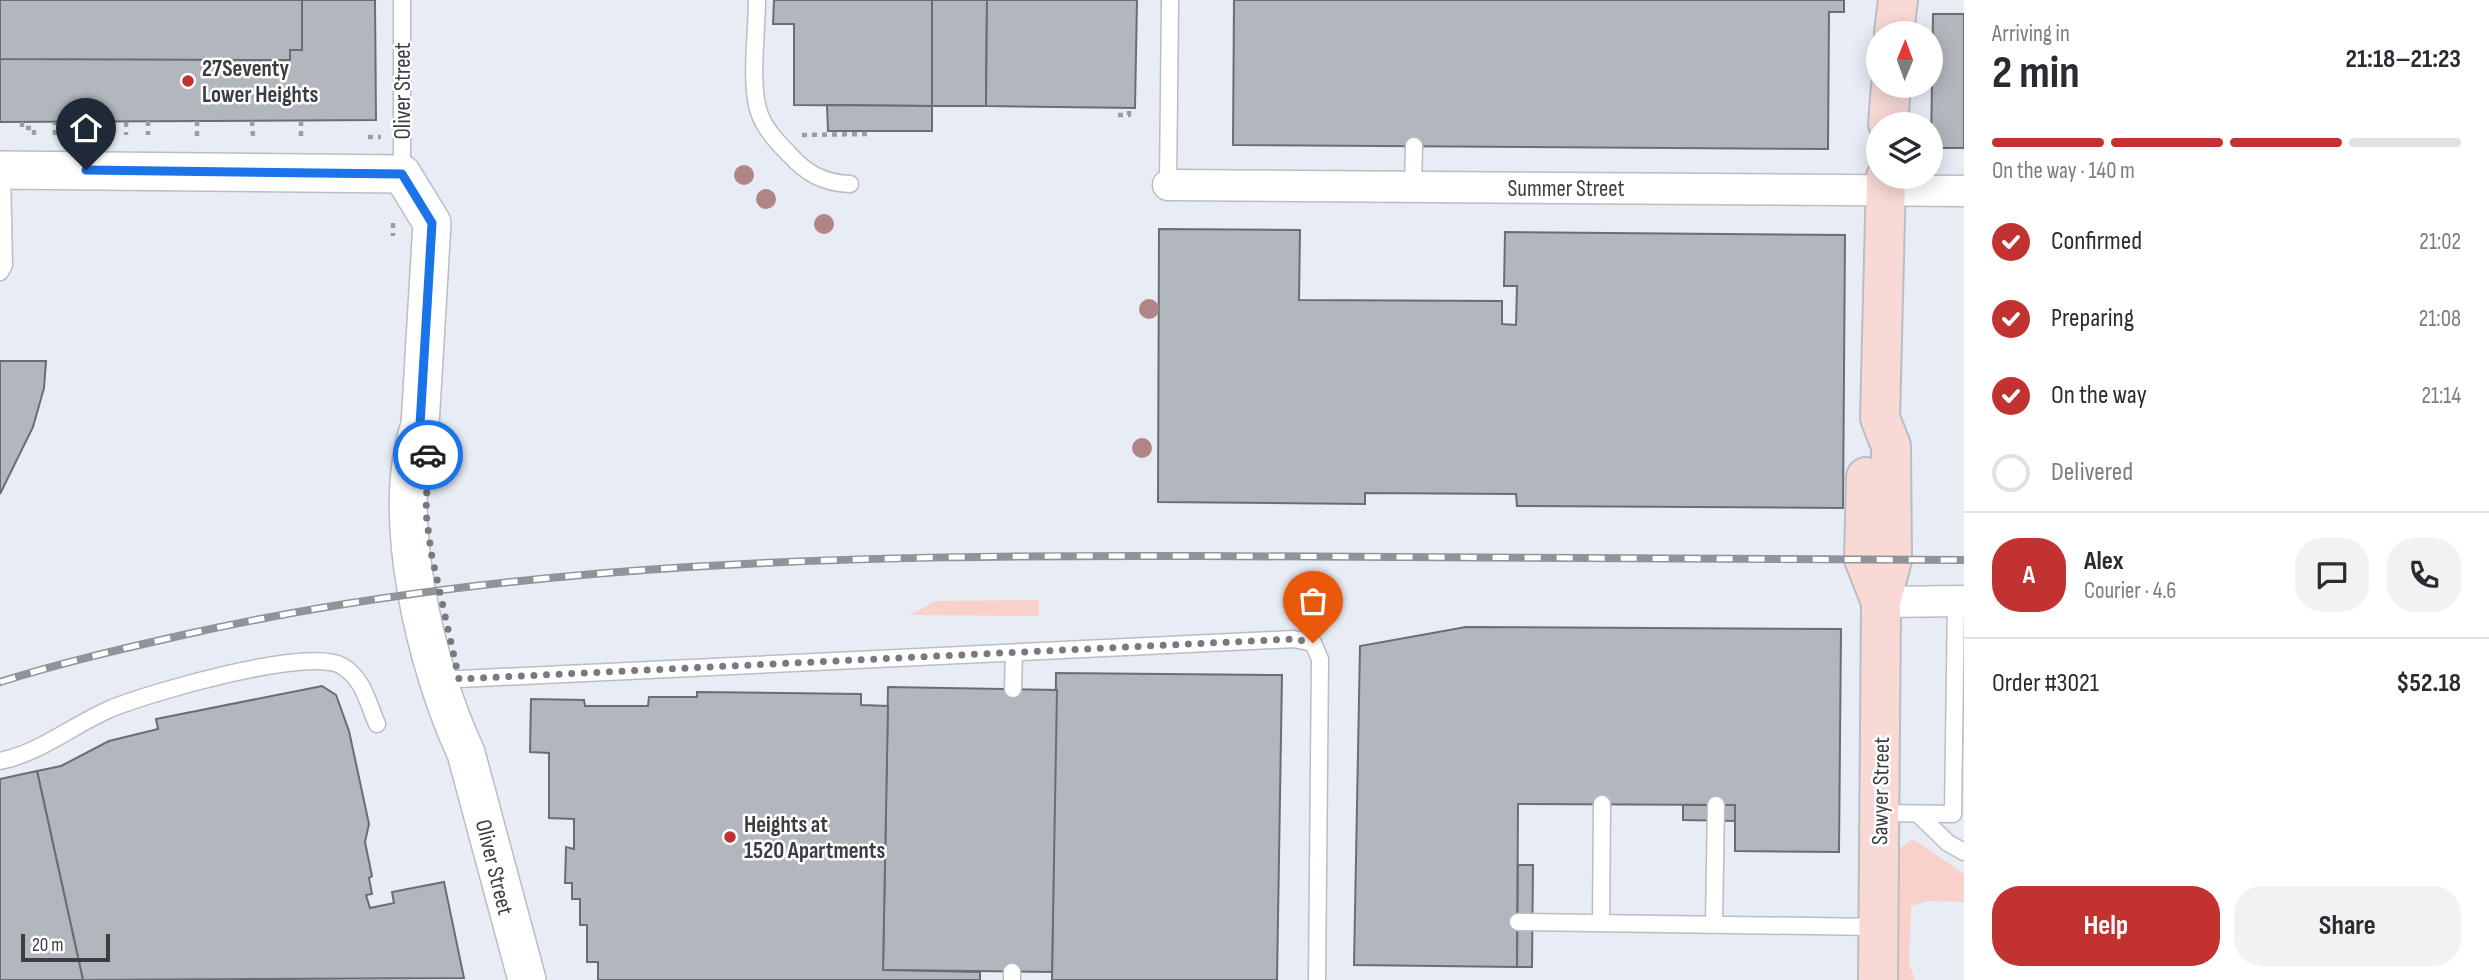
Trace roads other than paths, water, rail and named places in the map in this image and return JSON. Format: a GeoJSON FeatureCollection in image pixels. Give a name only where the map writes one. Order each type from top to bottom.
{"type":"FeatureCollection","features":[{"type":"Feature","properties":{"kind":"main road"},"geometry":{"type":"LineString","coordinates":[[1895,21],[1898,0]]}},
{"type":"Feature","properties":{"kind":"main road","name":"Sawyer Street"},"geometry":{"type":"LineString","coordinates":[[1878,980],[1881,602],[1892,560],[1891,446],[1880,418],[1885,189]]}},
{"type":"Feature","properties":{"kind":"street"},"geometry":{"type":"LineString","coordinates":[[1,170],[402,174]]}},
{"type":"Feature","properties":{"kind":"street","name":"Oliver Street"},"geometry":{"type":"LineString","coordinates":[[402,174],[432,223],[420,425],[428,453],[426,513],[449,679],[468,716],[466,753],[527,980]]}},
{"type":"Feature","properties":{"kind":"street","name":"Summer Street"},"geometry":{"type":"LineString","coordinates":[[1168,185],[1413,187],[1866,184]]}},
{"type":"Feature","properties":{"kind":"street","name":"Summer Street"},"geometry":{"type":"LineString","coordinates":[[1941,189],[1964,191]]}},
{"type":"Feature","properties":{"kind":"street"},"geometry":{"type":"LineString","coordinates":[[1881,602],[1960,601]]}},
{"type":"Feature","properties":{"kind":"lane","name":"Oliver Street"},"geometry":{"type":"LineString","coordinates":[[402,0],[402,174]]}},
{"type":"Feature","properties":{"kind":"lane"},"geometry":{"type":"LineString","coordinates":[[757,0],[758,111],[771,135],[799,165],[821,180],[850,184]]}},
{"type":"Feature","properties":{"kind":"lane"},"geometry":{"type":"LineString","coordinates":[[1168,185],[1170,0]]}},
{"type":"Feature","properties":{"kind":"lane"},"geometry":{"type":"LineString","coordinates":[[1413,187],[1414,146]]}},
{"type":"Feature","properties":{"kind":"lane"},"geometry":{"type":"LineString","coordinates":[[0,272],[5,265],[1,170]]}},
{"type":"Feature","properties":{"kind":"lane"},"geometry":{"type":"LineString","coordinates":[[1880,813],[1953,814],[1960,601]]}},
{"type":"Feature","properties":{"kind":"lane"},"geometry":{"type":"LineString","coordinates":[[449,679],[1294,639],[1313,643],[1320,659],[1317,980]]}},
{"type":"Feature","properties":{"kind":"lane"},"geometry":{"type":"LineString","coordinates":[[1013,689],[1014,653]]}},
{"type":"Feature","properties":{"kind":"lane"},"geometry":{"type":"LineString","coordinates":[[0,761],[37,749],[111,709],[214,676],[317,660],[341,665],[359,679],[377,724]]}},
{"type":"Feature","properties":{"kind":"lane"},"geometry":{"type":"LineString","coordinates":[[1601,923],[1602,804]]}},
{"type":"Feature","properties":{"kind":"lane"},"geometry":{"type":"LineString","coordinates":[[1714,925],[1716,805]]}},
{"type":"Feature","properties":{"kind":"lane"},"geometry":{"type":"LineString","coordinates":[[1918,814],[1948,843],[1964,852]]}},
{"type":"Feature","properties":{"kind":"lane"},"geometry":{"type":"LineString","coordinates":[[1518,922],[1878,927]]}},
{"type":"Feature","properties":{"kind":"railway"},"geometry":{"type":"LineString","coordinates":[[0,682],[68,662],[183,635],[309,610],[435,591],[689,567],[944,557],[1072,556],[1964,560]]}},
{"type":"Feature","properties":{"kind":"place","name":"27Seventy Lower Heights"},"geometry":{"type":"Point","coordinates":[188,81]}},
{"type":"Feature","properties":{"kind":"place","name":"Heights at 1520 Apartments"},"geometry":{"type":"Point","coordinates":[730,837]}}]}
